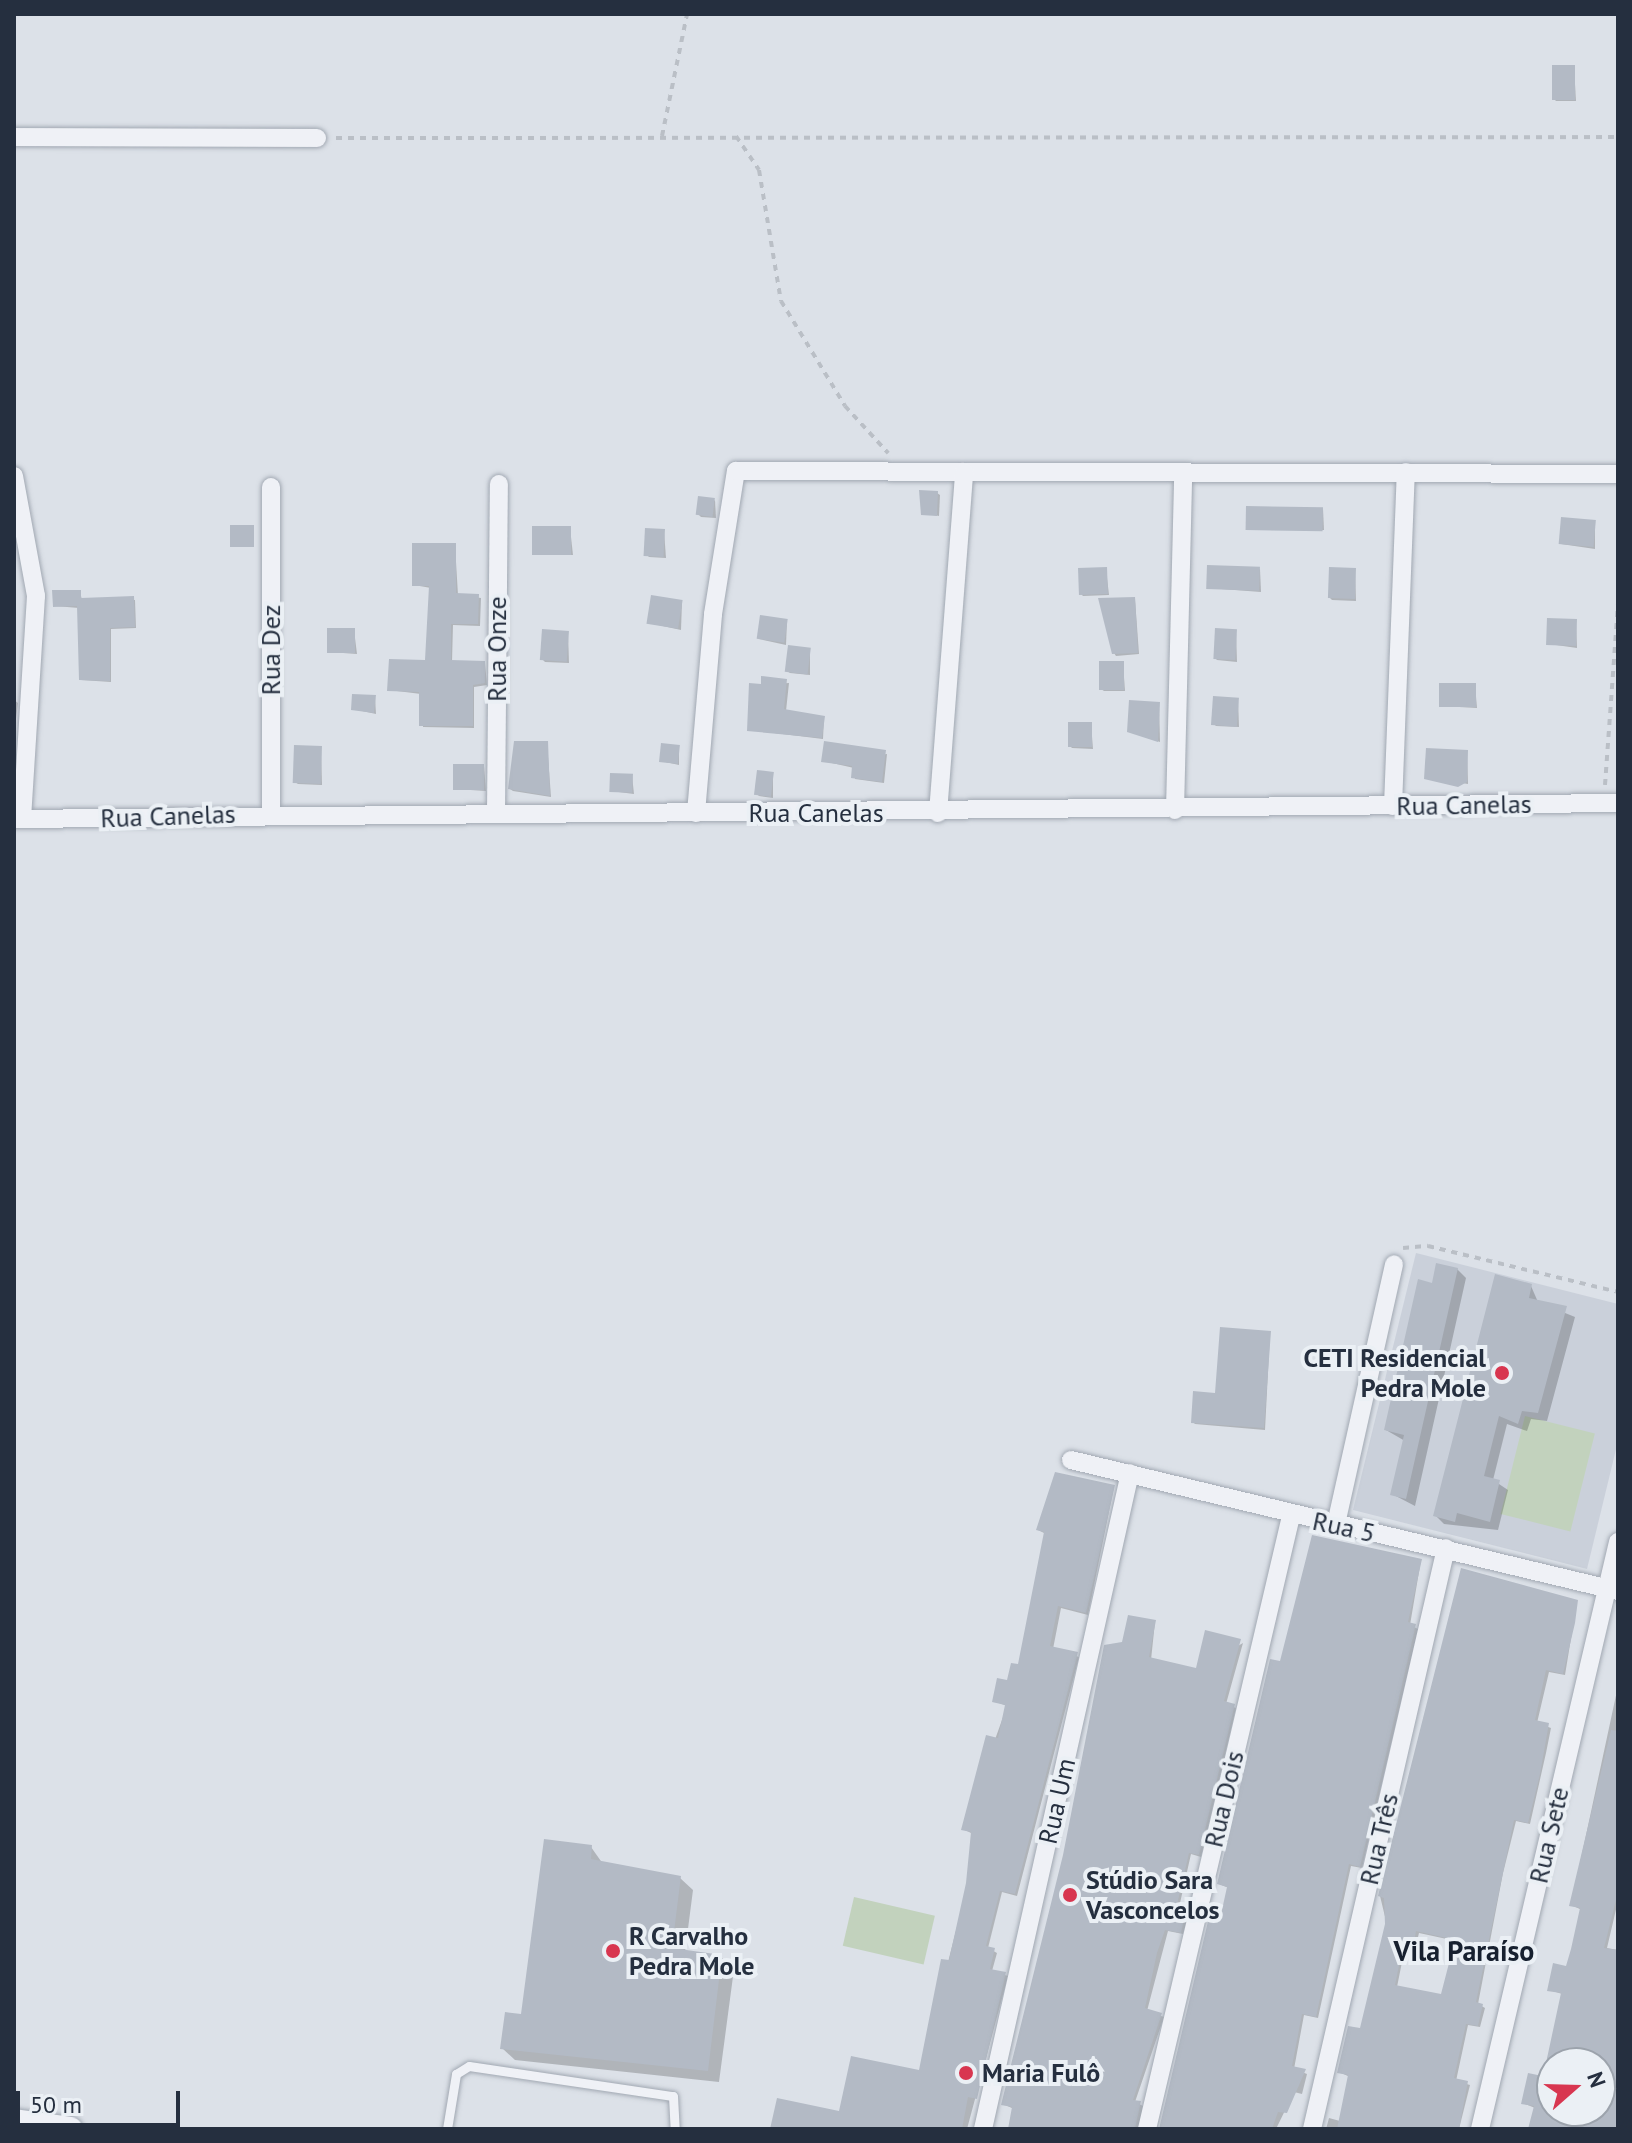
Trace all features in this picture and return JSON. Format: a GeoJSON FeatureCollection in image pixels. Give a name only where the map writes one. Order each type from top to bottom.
{"type":"FeatureCollection","features":[{"type":"Feature","properties":{"kind":"street"},"geometry":{"type":"LineString","coordinates":[[14,137],[317,138]]}},
{"type":"Feature","properties":{"kind":"street"},"geometry":{"type":"LineString","coordinates":[[696,813],[713,614],[736,471],[1618,474]]}},
{"type":"Feature","properties":{"kind":"street"},"geometry":{"type":"LineString","coordinates":[[938,813],[964,472]]}},
{"type":"Feature","properties":{"kind":"street"},"geometry":{"type":"LineString","coordinates":[[1175,810],[1183,472]]}},
{"type":"Feature","properties":{"kind":"street"},"geometry":{"type":"LineString","coordinates":[[1393,806],[1406,472]]}},
{"type":"Feature","properties":{"kind":"street"},"geometry":{"type":"LineString","coordinates":[[14,476],[36,596],[18,819]]}},
{"type":"Feature","properties":{"kind":"street","name":"Rua Onze"},"geometry":{"type":"LineString","coordinates":[[496,814],[499,484]]}},
{"type":"Feature","properties":{"kind":"street","name":"Rua Dez"},"geometry":{"type":"LineString","coordinates":[[271,487],[271,812]]}},
{"type":"Feature","properties":{"kind":"street","name":"Rua Canelas"},"geometry":{"type":"LineString","coordinates":[[18,819],[271,812],[938,813],[1611,803]]}},
{"type":"Feature","properties":{"kind":"street"},"geometry":{"type":"LineString","coordinates":[[1336,1524],[1394,1264]]}},
{"type":"Feature","properties":{"kind":"street","name":"Rua 5"},"geometry":{"type":"LineString","coordinates":[[1071,1460],[1291,1516],[1446,1548],[1613,1590]]}},
{"type":"Feature","properties":{"kind":"street","name":"Rua Um"},"geometry":{"type":"LineString","coordinates":[[983,2129],[1130,1473]]}},
{"type":"Feature","properties":{"kind":"street","name":"Rua Dois"},"geometry":{"type":"LineString","coordinates":[[1147,2129],[1291,1516]]}},
{"type":"Feature","properties":{"kind":"street","name":"Rua Sete"},"geometry":{"type":"LineString","coordinates":[[1480,2129],[1613,1590],[1618,1542]]}},
{"type":"Feature","properties":{"kind":"street","name":"Rua Três"},"geometry":{"type":"LineString","coordinates":[[1312,2129],[1446,1548]]}},
{"type":"Feature","properties":{"kind":"street"},"geometry":{"type":"LineString","coordinates":[[14,2121],[70,2129]]}},
{"type":"Feature","properties":{"kind":"lane"},"geometry":{"type":"LineString","coordinates":[[447,2129],[456,2074],[469,2066],[673,2096],[675,2129]]}},
{"type":"Feature","properties":{"kind":"path"},"geometry":{"type":"LineString","coordinates":[[662,136],[687,14]]}},
{"type":"Feature","properties":{"kind":"path"},"geometry":{"type":"LineString","coordinates":[[736,136],[759,170],[781,301],[845,406],[906,471]]}},
{"type":"Feature","properties":{"kind":"path"},"geometry":{"type":"LineString","coordinates":[[317,138],[1618,137]]}},
{"type":"Feature","properties":{"kind":"path"},"geometry":{"type":"LineString","coordinates":[[1611,803],[1618,604]]}},
{"type":"Feature","properties":{"kind":"path"},"geometry":{"type":"LineString","coordinates":[[1394,1264],[1406,1246],[1428,1246],[1618,1292]]}},
{"type":"Feature","properties":{"kind":"shaded area","name":"CETI Residencial Pedra Mole"},"geometry":{"type":"Polygon","coordinates":[[[1416,1253],[1618,1304],[1618,1441],[1587,1569],[1353,1510],[1416,1253]]]}},
{"type":"Feature","properties":{"kind":"green space"},"geometry":{"type":"Polygon","coordinates":[[[1525,1416],[1595,1433],[1570,1531],[1501,1514],[1525,1416]]]}},
{"type":"Feature","properties":{"kind":"green space"},"geometry":{"type":"Polygon","coordinates":[[[854,1897],[935,1916],[924,1964],[843,1946],[854,1897]]]}},
{"type":"Feature","properties":{"kind":"building"},"geometry":{"type":"Polygon","coordinates":[[[1552,65],[1575,65],[1575,100],[1552,100],[1552,65]]]}},
{"type":"Feature","properties":{"kind":"building"},"geometry":{"type":"Polygon","coordinates":[[[919,490],[938,491],[937,516],[921,515],[919,490]]]}},
{"type":"Feature","properties":{"kind":"building"},"geometry":{"type":"Polygon","coordinates":[[[698,496],[715,498],[713,517],[696,515],[698,496]]]}},
{"type":"Feature","properties":{"kind":"building"},"geometry":{"type":"Polygon","coordinates":[[[1246,506],[1323,507],[1323,531],[1246,530],[1246,506]]]}},
{"type":"Feature","properties":{"kind":"building"},"geometry":{"type":"Polygon","coordinates":[[[1561,517],[1596,520],[1594,547],[1559,544],[1561,517]]]}},
{"type":"Feature","properties":{"kind":"building"},"geometry":{"type":"Polygon","coordinates":[[[230,525],[254,525],[254,547],[230,547],[230,525]]]}},
{"type":"Feature","properties":{"kind":"building"},"geometry":{"type":"Polygon","coordinates":[[[532,526],[571,526],[571,555],[532,555],[532,526]]]}},
{"type":"Feature","properties":{"kind":"building"},"geometry":{"type":"Polygon","coordinates":[[[645,528],[665,529],[664,557],[644,556],[645,528]]]}},
{"type":"Feature","properties":{"kind":"building"},"geometry":{"type":"Polygon","coordinates":[[[412,543],[456,543],[456,593],[479,594],[478,624],[451,624],[451,660],[485,661],[485,683],[473,685],[473,726],[419,726],[419,692],[387,691],[389,659],[425,660],[429,586],[412,586],[412,543]]]}},
{"type":"Feature","properties":{"kind":"building"},"geometry":{"type":"Polygon","coordinates":[[[1207,565],[1260,567],[1259,591],[1206,589],[1207,565]]]}},
{"type":"Feature","properties":{"kind":"building"},"geometry":{"type":"Polygon","coordinates":[[[1107,567],[1108,594],[1079,595],[1078,568],[1107,567]]]}},
{"type":"Feature","properties":{"kind":"building"},"geometry":{"type":"Polygon","coordinates":[[[1329,567],[1356,568],[1355,599],[1328,598],[1329,567]]]}},
{"type":"Feature","properties":{"kind":"building"},"geometry":{"type":"Polygon","coordinates":[[[52,590],[81,590],[81,598],[134,596],[135,627],[110,628],[110,681],[79,680],[77,606],[53,607],[52,590]]]}},
{"type":"Feature","properties":{"kind":"building"},"geometry":{"type":"Polygon","coordinates":[[[651,595],[683,600],[678,629],[646,624],[651,595]]]}},
{"type":"Feature","properties":{"kind":"building"},"geometry":{"type":"Polygon","coordinates":[[[1135,597],[1138,653],[1112,654],[1098,598],[1135,597]]]}},
{"type":"Feature","properties":{"kind":"building"},"geometry":{"type":"Polygon","coordinates":[[[760,615],[788,619],[784,643],[757,639],[760,615]]]}},
{"type":"Feature","properties":{"kind":"building"},"geometry":{"type":"Polygon","coordinates":[[[1547,618],[1577,619],[1576,646],[1546,645],[1547,618]]]}},
{"type":"Feature","properties":{"kind":"building"},"geometry":{"type":"Polygon","coordinates":[[[327,628],[355,628],[355,653],[327,653],[327,628]]]}},
{"type":"Feature","properties":{"kind":"building"},"geometry":{"type":"Polygon","coordinates":[[[1215,628],[1237,629],[1235,660],[1213,659],[1215,628]]]}},
{"type":"Feature","properties":{"kind":"building"},"geometry":{"type":"Polygon","coordinates":[[[542,629],[569,631],[567,662],[540,660],[542,629]]]}},
{"type":"Feature","properties":{"kind":"building"},"geometry":{"type":"Polygon","coordinates":[[[788,645],[811,648],[808,675],[785,672],[788,645]]]}},
{"type":"Feature","properties":{"kind":"building"},"geometry":{"type":"Polygon","coordinates":[[[1099,661],[1124,661],[1124,690],[1099,690],[1099,661]]]}},
{"type":"Feature","properties":{"kind":"building"},"geometry":{"type":"Polygon","coordinates":[[[761,676],[787,679],[784,709],[825,716],[822,738],[747,731],[749,683],[761,684],[761,676]]]}},
{"type":"Feature","properties":{"kind":"building"},"geometry":{"type":"Polygon","coordinates":[[[1439,683],[1476,683],[1476,707],[1439,707],[1439,683]]]}},
{"type":"Feature","properties":{"kind":"building"},"geometry":{"type":"Polygon","coordinates":[[[352,694],[376,695],[374,713],[351,710],[352,694]]]}},
{"type":"Feature","properties":{"kind":"building"},"geometry":{"type":"Polygon","coordinates":[[[1213,696],[1239,698],[1237,727],[1211,725],[1213,696]]]}},
{"type":"Feature","properties":{"kind":"building"},"geometry":{"type":"Polygon","coordinates":[[[1129,700],[1160,702],[1158,742],[1127,732],[1129,700]]]}},
{"type":"Feature","properties":{"kind":"building"},"geometry":{"type":"Polygon","coordinates":[[[1068,722],[1092,722],[1092,747],[1068,747],[1068,722]]]}},
{"type":"Feature","properties":{"kind":"building"},"geometry":{"type":"Polygon","coordinates":[[[514,741],[548,741],[550,796],[508,789],[514,741]]]}},
{"type":"Feature","properties":{"kind":"building"},"geometry":{"type":"Polygon","coordinates":[[[824,741],[886,750],[882,782],[851,778],[852,766],[821,762],[824,741]]]}},
{"type":"Feature","properties":{"kind":"building"},"geometry":{"type":"Polygon","coordinates":[[[661,743],[680,745],[678,764],[659,762],[661,743]]]}},
{"type":"Feature","properties":{"kind":"building"},"geometry":{"type":"Polygon","coordinates":[[[294,745],[322,746],[321,784],[293,783],[294,745]]]}},
{"type":"Feature","properties":{"kind":"building"},"geometry":{"type":"Polygon","coordinates":[[[1426,748],[1468,750],[1467,782],[1458,787],[1424,779],[1426,748]]]}},
{"type":"Feature","properties":{"kind":"building"},"geometry":{"type":"Polygon","coordinates":[[[453,764],[484,764],[484,790],[453,790],[453,764]]]}},
{"type":"Feature","properties":{"kind":"building"},"geometry":{"type":"Polygon","coordinates":[[[757,770],[774,772],[771,797],[754,795],[757,770]]]}},
{"type":"Feature","properties":{"kind":"building"},"geometry":{"type":"Polygon","coordinates":[[[610,773],[633,774],[632,793],[609,792],[610,773]]]}},
{"type":"Feature","properties":{"kind":"building"},"geometry":{"type":"Polygon","coordinates":[[[1436,1263],[1458,1268],[1406,1499],[1390,1495],[1404,1435],[1384,1430],[1418,1279],[1432,1283],[1436,1263]]]}},
{"type":"Feature","properties":{"kind":"building"},"geometry":{"type":"Polygon","coordinates":[[[1495,1274],[1532,1284],[1529,1298],[1567,1306],[1538,1413],[1522,1411],[1518,1424],[1499,1416],[1484,1476],[1500,1480],[1490,1522],[1457,1513],[1455,1522],[1433,1516],[1495,1274]]]}},
{"type":"Feature","properties":{"kind":"building"},"geometry":{"type":"Polygon","coordinates":[[[1220,1327],[1271,1331],[1264,1428],[1191,1423],[1193,1391],[1215,1393],[1220,1327]]]}},
{"type":"Feature","properties":{"kind":"building"},"geometry":{"type":"Polygon","coordinates":[[[1055,1472],[1115,1485],[1086,1613],[1058,1606],[1050,1646],[1078,1652],[1015,1894],[1000,1891],[986,1946],[995,1948],[990,1969],[1006,1972],[977,2099],[968,2097],[962,2129],[770,2129],[777,2098],[839,2111],[851,2056],[919,2070],[941,1959],[949,1960],[966,1883],[971,1832],[961,1830],[986,1735],[998,1738],[1005,1705],[992,1702],[997,1678],[1007,1680],[1011,1663],[1018,1664],[1044,1532],[1036,1530],[1055,1472]]]}},
{"type":"Feature","properties":{"kind":"building"},"geometry":{"type":"Polygon","coordinates":[[[1312,1535],[1422,1559],[1408,1622],[1416,1624],[1360,1867],[1349,1864],[1316,2017],[1302,2014],[1292,2066],[1306,2069],[1287,2113],[1278,2112],[1272,2129],[1159,2129],[1209,1917],[1220,1919],[1227,1887],[1217,1884],[1270,1659],[1280,1661],[1312,1535]]]}},
{"type":"Feature","properties":{"kind":"building"},"geometry":{"type":"Polygon","coordinates":[[[1461,1568],[1578,1600],[1563,1674],[1546,1670],[1535,1720],[1549,1723],[1540,1774],[1528,1823],[1514,1820],[1476,2002],[1483,2004],[1478,2026],[1466,2024],[1454,2078],[1468,2081],[1459,2129],[1337,2129],[1348,2075],[1337,2073],[1348,2026],[1360,2028],[1385,1924],[1384,1898],[1378,1896],[1461,1568]],[[1416,1931],[1413,1948],[1403,1946],[1395,1985],[1441,1994],[1455,1940],[1416,1931]]]}},
{"type":"Feature","properties":{"kind":"building"},"geometry":{"type":"Polygon","coordinates":[[[1128,1615],[1156,1620],[1149,1657],[1196,1668],[1205,1630],[1241,1639],[1224,1701],[1235,1704],[1199,1855],[1189,1853],[1176,1909],[1186,1911],[1181,1933],[1165,1930],[1157,1953],[1145,2008],[1162,2013],[1133,2100],[1141,2101],[1135,2129],[1008,2129],[1012,2107],[1001,2105],[1063,1855],[1104,1645],[1122,1642],[1128,1615]]]}},
{"type":"Feature","properties":{"kind":"building"},"geometry":{"type":"Polygon","coordinates":[[[1611,1730],[1618,1731],[1618,1892],[1604,1948],[1618,1950],[1618,2129],[1528,2129],[1534,2106],[1521,2104],[1528,2073],[1536,2075],[1536,2127],[1616,2127],[1616,2047],[1549,2047],[1561,1993],[1547,1991],[1553,1963],[1566,1966],[1580,1908],[1569,1906],[1611,1730]]]}},
{"type":"Feature","properties":{"kind":"building","name":"R Carvalho Pedra Mole"},"geometry":{"type":"Polygon","coordinates":[[[544,1839],[592,1845],[591,1859],[681,1876],[672,1948],[722,1955],[708,2071],[500,2049],[505,2012],[521,2014],[544,1839]]]}},
{"type":"Feature","properties":{"kind":"place","name":"CETI Residencial Pedra Mole"},"geometry":{"type":"Point","coordinates":[1502,1373]}},
{"type":"Feature","properties":{"kind":"place","name":"Stúdio Sara Vasconcelos"},"geometry":{"type":"Point","coordinates":[1070,1895]}},
{"type":"Feature","properties":{"kind":"place","name":"R Carvalho Pedra Mole"},"geometry":{"type":"Point","coordinates":[613,1951]}},
{"type":"Feature","properties":{"kind":"place","name":"Maria Fulô"},"geometry":{"type":"Point","coordinates":[966,2073]}},
{"type":"Feature","properties":{"kind":"district","name":"Vila Paraíso"},"geometry":{"type":"Point","coordinates":[1464,1951]}}]}
